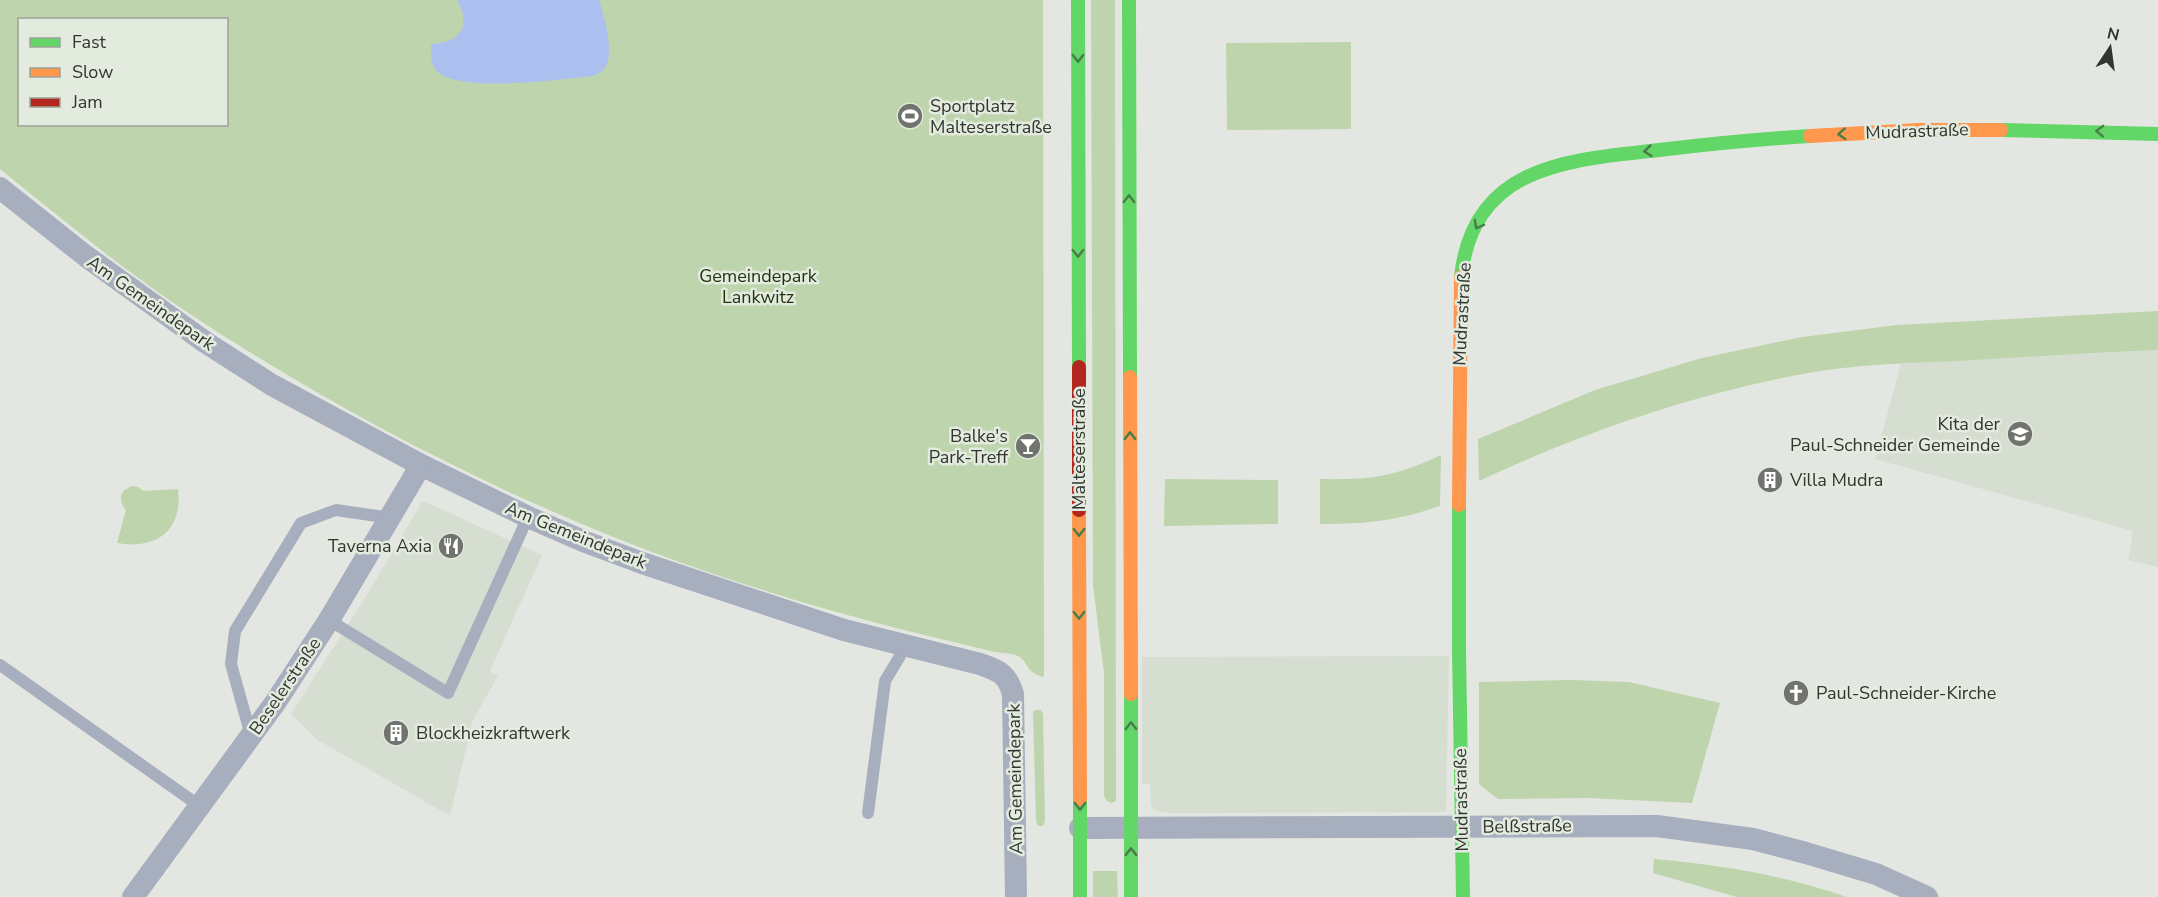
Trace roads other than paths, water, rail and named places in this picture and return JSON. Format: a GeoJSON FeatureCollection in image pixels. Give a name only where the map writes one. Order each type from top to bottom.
{"type":"FeatureCollection","features":[{"type":"Feature","properties":{"kind":"main road","name":"Malteserstraße"},"geometry":{"type":"LineString","coordinates":[[1078,0],[1080,897]]}},
{"type":"Feature","properties":{"kind":"main road"},"geometry":{"type":"LineString","coordinates":[[1129,0],[1131,897]]}},
{"type":"Feature","properties":{"kind":"main road","name":"Mudrastraße"},"geometry":{"type":"LineString","coordinates":[[1463,897],[1459,627],[1460,286],[1466,251],[1479,222],[1499,195],[1533,172],[1558,163],[1774,138],[1903,130],[1983,129],[2158,134]]}},
{"type":"Feature","properties":{"kind":"street","name":"Am Gemeindepark"},"geometry":{"type":"LineString","coordinates":[[0,188],[87,258],[205,342],[282,390],[421,465],[528,517],[583,541],[714,588],[844,630],[997,670],[1009,680],[1013,694],[1016,897]]}},
{"type":"Feature","properties":{"kind":"street","name":"Beselerstraße"},"geometry":{"type":"LineString","coordinates":[[133,897],[251,736],[328,620],[421,465]]}},
{"type":"Feature","properties":{"kind":"street","name":"Belßstraße"},"geometry":{"type":"LineString","coordinates":[[1080,828],[1646,826],[1753,839],[1876,874],[1927,897]]}},
{"type":"Feature","properties":{"kind":"lane"},"geometry":{"type":"LineString","coordinates":[[251,736],[231,664],[235,631],[301,523],[336,510],[391,518]]}},
{"type":"Feature","properties":{"kind":"lane"},"geometry":{"type":"LineString","coordinates":[[328,620],[448,693],[528,517]]}},
{"type":"Feature","properties":{"kind":"lane"},"geometry":{"type":"LineString","coordinates":[[868,813],[885,681],[900,656],[903,645]]}},
{"type":"Feature","properties":{"kind":"lane"},"geometry":{"type":"LineString","coordinates":[[0,665],[201,807]]}},
{"type":"Feature","properties":{"kind":"water"},"geometry":{"type":"Polygon","coordinates":[[[457,0],[599,0],[609,44],[608,61],[605,68],[593,76],[535,82],[487,83],[448,78],[437,71],[433,65],[431,44],[449,40],[460,31],[463,18],[457,0]]]}},
{"type":"Feature","properties":{"kind":"place","name":"Sportplatz Malteserstraße"},"geometry":{"type":"Point","coordinates":[910,116]}},
{"type":"Feature","properties":{"kind":"place","name":"Kita der Paul-Schneider Gemeinde"},"geometry":{"type":"Point","coordinates":[2020,434]}},
{"type":"Feature","properties":{"kind":"place","name":"Balke's Park-Treff"},"geometry":{"type":"Point","coordinates":[1028,446]}},
{"type":"Feature","properties":{"kind":"place","name":"Villa Mudra"},"geometry":{"type":"Point","coordinates":[1770,480]}},
{"type":"Feature","properties":{"kind":"place","name":"Taverna Axia"},"geometry":{"type":"Point","coordinates":[451,546]}},
{"type":"Feature","properties":{"kind":"place","name":"Paul-Schneider-Kirche"},"geometry":{"type":"Point","coordinates":[1796,693]}},
{"type":"Feature","properties":{"kind":"place","name":"Blockheizkraftwerk"},"geometry":{"type":"Point","coordinates":[396,733]}},
{"type":"Feature","properties":{"kind":"park label","name":"Gemeindepark Lankwitz"},"geometry":{"type":"Point","coordinates":[758,286]}}]}
